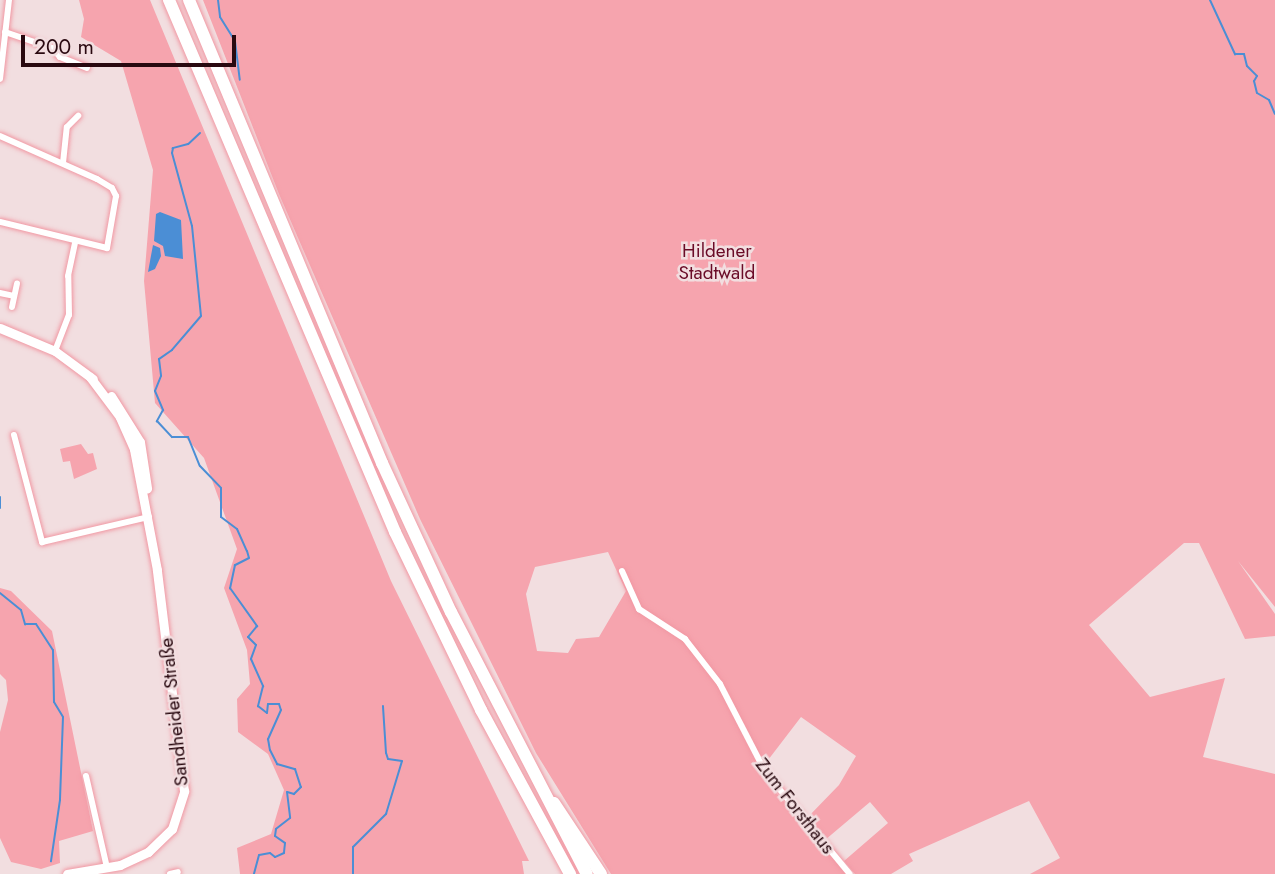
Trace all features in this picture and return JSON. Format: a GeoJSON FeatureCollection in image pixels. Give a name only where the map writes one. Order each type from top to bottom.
{"type":"FeatureCollection","features":[{"type":"Feature","properties":{"kind":"highway"},"geometry":{"type":"LineString","coordinates":[[169,0],[390,519],[481,710],[569,873]]}},
{"type":"Feature","properties":{"kind":"highway"},"geometry":{"type":"LineString","coordinates":[[189,0],[382,463],[542,790],[587,874]]}},
{"type":"Feature","properties":{"kind":"highway"},"geometry":{"type":"LineString","coordinates":[[542,790],[569,820],[601,874]]}},
{"type":"Feature","properties":{"kind":"street"},"geometry":{"type":"LineString","coordinates":[[0,79],[9,0]]}},
{"type":"Feature","properties":{"kind":"street"},"geometry":{"type":"LineString","coordinates":[[5,32],[52,48],[60,57],[87,68]]}},
{"type":"Feature","properties":{"kind":"street"},"geometry":{"type":"LineString","coordinates":[[63,163],[67,127],[78,116]]}},
{"type":"Feature","properties":{"kind":"street"},"geometry":{"type":"LineString","coordinates":[[0,136],[112,188],[116,196],[107,248],[75,243],[0,222]]}},
{"type":"Feature","properties":{"kind":"street"},"geometry":{"type":"LineString","coordinates":[[55,351],[69,315],[68,276],[75,243]]}},
{"type":"Feature","properties":{"kind":"street"},"geometry":{"type":"LineString","coordinates":[[12,307],[17,284]]}},
{"type":"Feature","properties":{"kind":"street"},"geometry":{"type":"LineString","coordinates":[[0,293],[14,296]]}},
{"type":"Feature","properties":{"kind":"street","name":"Sandheider Straße"},"geometry":{"type":"LineString","coordinates":[[0,328],[55,351],[90,377],[118,403],[140,442],[178,715],[184,790],[181,811],[166,837],[121,869],[107,868],[67,874]]}},
{"type":"Feature","properties":{"kind":"street"},"geometry":{"type":"LineString","coordinates":[[14,435],[42,542],[149,517]]}},
{"type":"Feature","properties":{"kind":"street","name":"Zum Forsthaus"},"geometry":{"type":"LineString","coordinates":[[622,571],[639,609],[692,647],[730,701],[766,773],[850,874]]}},
{"type":"Feature","properties":{"kind":"street"},"geometry":{"type":"LineString","coordinates":[[86,776],[107,868]]}},
{"type":"Feature","properties":{"kind":"street"},"geometry":{"type":"LineString","coordinates":[[170,874],[178,872]]}},
{"type":"Feature","properties":{"kind":"green space"},"geometry":{"type":"Polygon","coordinates":[[[79,0],[150,0],[391,581],[529,861],[522,861],[524,874],[240,874],[237,848],[271,834],[284,790],[268,754],[238,732],[237,699],[250,684],[247,650],[224,588],[237,549],[204,458],[155,403],[144,281],[153,170],[121,61],[81,37],[84,19],[79,0]]]}},
{"type":"Feature","properties":{"kind":"green space","name":"Hildener Stadtwald"},"geometry":{"type":"Polygon","coordinates":[[[203,0],[1275,0],[1275,607],[1238,561],[1275,614],[1275,636],[1245,639],[1199,543],[1184,543],[1089,625],[1150,697],[1225,678],[1203,757],[1275,774],[1275,874],[1030,874],[1060,858],[1029,801],[909,854],[913,861],[891,874],[855,874],[844,861],[888,823],[870,802],[825,840],[807,818],[839,785],[856,756],[801,717],[765,764],[762,777],[848,874],[611,874],[536,753],[420,519],[279,194],[203,0]],[[608,552],[535,567],[526,594],[537,651],[568,653],[576,639],[599,637],[626,591],[608,552]]]}},
{"type":"Feature","properties":{"kind":"green space"},"geometry":{"type":"Polygon","coordinates":[[[81,444],[88,454],[93,453],[97,469],[74,479],[70,461],[63,462],[60,449],[81,444]]]}},
{"type":"Feature","properties":{"kind":"green space"},"geometry":{"type":"Polygon","coordinates":[[[0,588],[11,591],[52,631],[93,831],[59,841],[60,863],[41,869],[11,862],[0,838],[0,732],[8,700],[6,680],[0,674],[0,588]]]}},
{"type":"Feature","properties":{"kind":"water"},"geometry":{"type":"Polygon","coordinates":[[[160,212],[181,220],[183,259],[165,256],[163,246],[154,241],[156,214],[160,212]]]}},
{"type":"Feature","properties":{"kind":"water"},"geometry":{"type":"Polygon","coordinates":[[[153,245],[160,248],[161,256],[155,269],[148,272],[153,245]]]}},
{"type":"Feature","properties":{"kind":"waterway"},"geometry":{"type":"LineString","coordinates":[[218,0],[220,17],[235,41],[240,80]]}},
{"type":"Feature","properties":{"kind":"waterway"},"geometry":{"type":"LineString","coordinates":[[1210,0],[1235,54],[1244,54],[1247,66],[1257,76],[1254,81],[1257,93],[1269,100],[1275,114]]}},
{"type":"Feature","properties":{"kind":"waterway"},"geometry":{"type":"LineString","coordinates":[[200,133],[188,144],[173,148],[172,153],[192,226],[201,316],[172,350],[159,359],[161,376],[155,391],[163,410],[157,421],[172,437],[188,437],[200,466],[221,488],[221,517],[237,529],[247,551],[249,558],[235,565],[230,588],[257,626],[248,637],[256,645],[251,659],[263,686],[258,706],[267,713],[268,704],[279,704],[281,710],[268,739],[270,750],[277,764],[295,769],[301,787],[294,794],[287,792],[290,818],[276,829],[275,836],[285,843],[284,853],[275,857],[270,853],[259,855],[254,874]]}},
{"type":"Feature","properties":{"kind":"waterway"},"geometry":{"type":"LineString","coordinates":[[0,497],[0,508]]}},
{"type":"Feature","properties":{"kind":"waterway"},"geometry":{"type":"LineString","coordinates":[[0,593],[21,610],[25,624],[36,624],[53,650],[54,702],[63,717],[60,800],[51,861]]}},
{"type":"Feature","properties":{"kind":"waterway"},"geometry":{"type":"LineString","coordinates":[[353,874],[353,847],[386,814],[402,761],[388,759],[383,706]]}}]}
